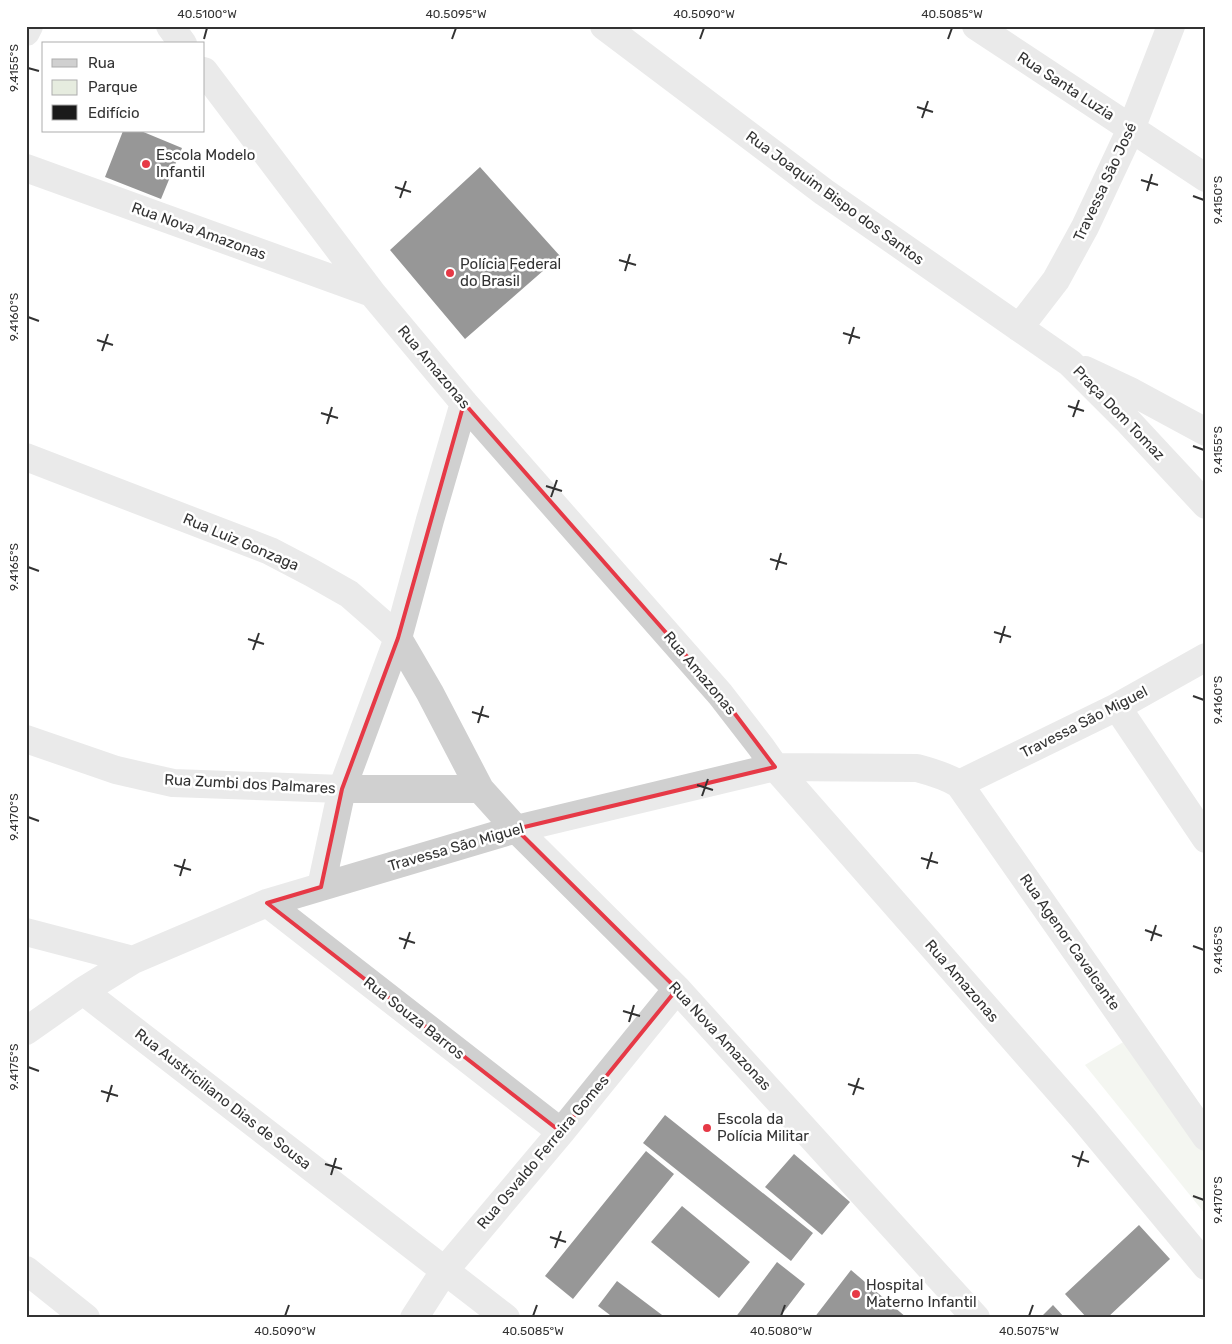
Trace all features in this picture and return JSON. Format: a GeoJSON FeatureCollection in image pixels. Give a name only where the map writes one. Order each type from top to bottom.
{"type":"FeatureCollection","features":[{"type":"Feature","properties":{"kind":"street"},"geometry":{"type":"LineString","coordinates":[[26,32],[29,26]]}},
{"type":"Feature","properties":{"kind":"street"},"geometry":{"type":"LineString","coordinates":[[170,26],[182,42]]}},
{"type":"Feature","properties":{"kind":"street","name":"Rua Joaquim Bispo dos Santos"},"geometry":{"type":"LineString","coordinates":[[604,26],[824,192],[1070,363]]}},
{"type":"Feature","properties":{"kind":"street","name":"Rua Santa Luzia"},"geometry":{"type":"LineString","coordinates":[[976,26],[1206,178]]}},
{"type":"Feature","properties":{"kind":"street","name":"Travessa São José"},"geometry":{"type":"LineString","coordinates":[[1019,328],[1056,280],[1085,227],[1131,129],[1171,26]]}},
{"type":"Feature","properties":{"kind":"street","name":"Rua Amazonas"},"geometry":{"type":"LineString","coordinates":[[205,72],[372,294],[464,403],[720,694],[775,766],[1082,1117],[1206,1266]]}},
{"type":"Feature","properties":{"kind":"street","name":"Rua Nova Amazonas"},"geometry":{"type":"LineString","coordinates":[[26,168],[372,294]]}},
{"type":"Feature","properties":{"kind":"street","name":"Praça Dom Tomaz"},"geometry":{"type":"LineString","coordinates":[[1070,363],[1132,392],[1206,432]]}},
{"type":"Feature","properties":{"kind":"street","name":"Praça Dom Tomaz"},"geometry":{"type":"LineString","coordinates":[[1070,363],[1126,419],[1206,505]]}},
{"type":"Feature","properties":{"kind":"street"},"geometry":{"type":"LineString","coordinates":[[321,888],[342,789],[398,638],[464,403]]}},
{"type":"Feature","properties":{"kind":"street","name":"Rua Luiz Gonzaga"},"geometry":{"type":"LineString","coordinates":[[26,457],[270,551],[349,594],[398,638],[430,692],[480,789],[516,829]]}},
{"type":"Feature","properties":{"kind":"street","name":"Travessa São Miguel"},"geometry":{"type":"LineString","coordinates":[[26,1031],[82,991],[133,960],[267,904],[516,829],[775,766],[917,768],[947,777],[960,784],[1117,708],[1206,657]]}},
{"type":"Feature","properties":{"kind":"street"},"geometry":{"type":"LineString","coordinates":[[1117,708],[1206,839]]}},
{"type":"Feature","properties":{"kind":"street","name":"Rua Zumbi dos Palmares"},"geometry":{"type":"LineString","coordinates":[[26,739],[116,770],[173,783],[342,789],[480,789]]}},
{"type":"Feature","properties":{"kind":"street","name":"Rua Agenor Cavalcante"},"geometry":{"type":"LineString","coordinates":[[960,784],[1206,1138]]}},
{"type":"Feature","properties":{"kind":"street","name":"Rua Nova Amazonas"},"geometry":{"type":"LineString","coordinates":[[516,829],[677,989],[976,1318]]}},
{"type":"Feature","properties":{"kind":"street","name":"Rua Souza Barros"},"geometry":{"type":"LineString","coordinates":[[267,904],[561,1132]]}},
{"type":"Feature","properties":{"kind":"street"},"geometry":{"type":"LineString","coordinates":[[26,932],[133,960]]}},
{"type":"Feature","properties":{"kind":"street","name":"Rua Osvaldo Ferreira Gomes"},"geometry":{"type":"LineString","coordinates":[[414,1318],[445,1270],[561,1132],[677,989]]}},
{"type":"Feature","properties":{"kind":"street","name":"Rua Austriciliano Dias de Sousa"},"geometry":{"type":"LineString","coordinates":[[82,991],[506,1318]]}},
{"type":"Feature","properties":{"kind":"street"},"geometry":{"type":"LineString","coordinates":[[26,1270],[86,1318]]}},
{"type":"Feature","properties":{"kind":"highlighted area"},"geometry":{"type":"Polygon","coordinates":[[[464,403],[720,694],[775,767],[516,829],[677,989],[561,1132],[267,903],[321,887],[342,789],[398,638],[464,403]]]}},
{"type":"Feature","properties":{"kind":"green space"},"geometry":{"type":"Polygon","coordinates":[[[1130,1038],[1206,1144],[1206,1215],[1085,1065],[1130,1038]]]}},
{"type":"Feature","properties":{"kind":"building"},"geometry":{"type":"Polygon","coordinates":[[[123,132],[143,132],[182,148],[161,199],[105,177],[123,132]]]}},
{"type":"Feature","properties":{"kind":"building"},"geometry":{"type":"Polygon","coordinates":[[[480,167],[560,256],[465,339],[390,250],[480,167]]]}},
{"type":"Feature","properties":{"kind":"building"},"geometry":{"type":"Polygon","coordinates":[[[665,1115],[813,1233],[791,1261],[643,1143],[665,1115]]]}},
{"type":"Feature","properties":{"kind":"building"},"geometry":{"type":"Polygon","coordinates":[[[646,1151],[674,1174],[573,1299],[545,1276],[646,1151]]]}},
{"type":"Feature","properties":{"kind":"building"},"geometry":{"type":"Polygon","coordinates":[[[794,1154],[850,1202],[822,1235],[765,1187],[794,1154]]]}},
{"type":"Feature","properties":{"kind":"building"},"geometry":{"type":"Polygon","coordinates":[[[682,1206],[750,1262],[719,1298],[651,1242],[682,1206]]]}},
{"type":"Feature","properties":{"kind":"building"},"geometry":{"type":"Polygon","coordinates":[[[1139,1225],[1170,1259],[1107,1318],[1087,1318],[1065,1294],[1139,1225]]]}},
{"type":"Feature","properties":{"kind":"building"},"geometry":{"type":"Polygon","coordinates":[[[777,1262],[805,1284],[779,1318],[735,1318],[777,1262]]]}},
{"type":"Feature","properties":{"kind":"building","name":"Hospital Materno Infantil"},"geometry":{"type":"Polygon","coordinates":[[[851,1270],[907,1318],[814,1318],[851,1270]]]}},
{"type":"Feature","properties":{"kind":"building"},"geometry":{"type":"Polygon","coordinates":[[[617,1281],[666,1318],[614,1318],[598,1306],[617,1281]]]}},
{"type":"Feature","properties":{"kind":"building"},"geometry":{"type":"Polygon","coordinates":[[[1053,1305],[1065,1318],[1040,1318],[1053,1305]]]}},
{"type":"Feature","properties":{"kind":"place","name":"Escola Modelo Infantil"},"geometry":{"type":"Point","coordinates":[146,164]}},
{"type":"Feature","properties":{"kind":"place","name":"Polícia Federal do Brasil"},"geometry":{"type":"Point","coordinates":[450,273]}},
{"type":"Feature","properties":{"kind":"place","name":"Escola da Polícia Militar"},"geometry":{"type":"Point","coordinates":[707,1128]}},
{"type":"Feature","properties":{"kind":"place","name":"Hospital Materno Infantil"},"geometry":{"type":"Point","coordinates":[856,1294]}}]}
